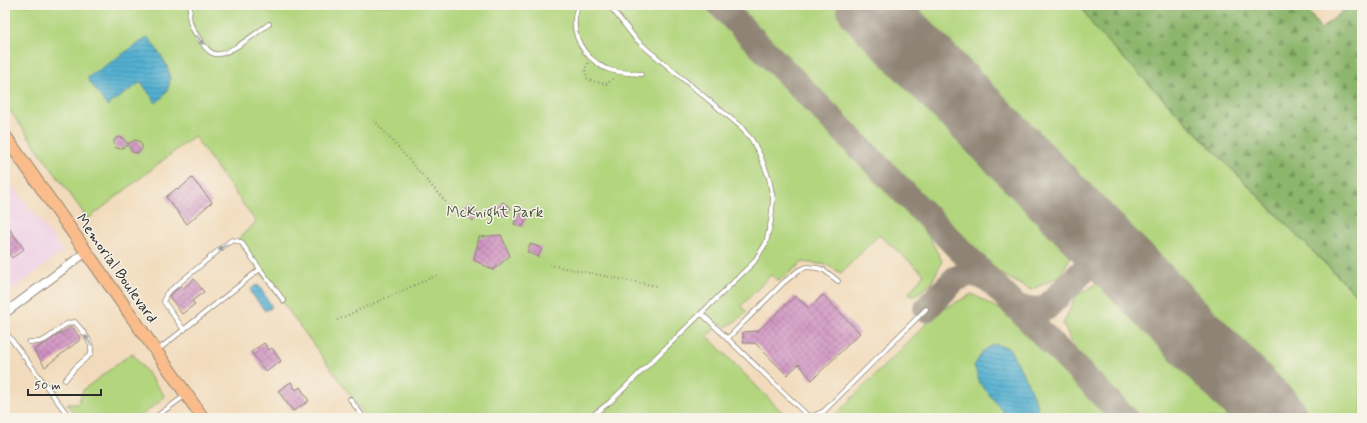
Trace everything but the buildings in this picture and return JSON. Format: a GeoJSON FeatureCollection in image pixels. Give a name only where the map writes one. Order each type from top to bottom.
{"type":"FeatureCollection","features":[{"type":"Feature","properties":{"kind":"main road","name":"Memorial Boulevard"},"geometry":{"type":"LineString","coordinates":[[5,136],[203,418]]}},
{"type":"Feature","properties":{"kind":"street"},"geometry":{"type":"LineString","coordinates":[[5,313],[86,252]]}},
{"type":"Feature","properties":{"kind":"lane"},"geometry":{"type":"LineString","coordinates":[[191,5],[189,22],[201,42],[215,54],[226,53],[269,24]]}},
{"type":"Feature","properties":{"kind":"lane"},"geometry":{"type":"LineString","coordinates":[[578,5],[576,10],[574,31],[580,46],[590,58],[605,69],[641,74]]}},
{"type":"Feature","properties":{"kind":"lane"},"geometry":{"type":"LineString","coordinates":[[589,418],[610,402],[754,262],[766,243],[771,221],[773,199],[769,178],[760,154],[752,140],[740,126],[635,38],[609,5]]}},
{"type":"Feature","properties":{"kind":"lane"},"geometry":{"type":"LineString","coordinates":[[184,330],[164,302],[166,294],[232,240],[242,242],[284,301]]}},
{"type":"Feature","properties":{"kind":"lane"},"geometry":{"type":"LineString","coordinates":[[728,339],[783,283],[799,270],[807,267],[817,268],[824,270],[838,280]]}},
{"type":"Feature","properties":{"kind":"lane"},"geometry":{"type":"LineString","coordinates":[[156,352],[260,269]]}},
{"type":"Feature","properties":{"kind":"lane"},"geometry":{"type":"LineString","coordinates":[[701,314],[807,415],[813,416],[824,411],[926,309]]}},
{"type":"Feature","properties":{"kind":"lane"},"geometry":{"type":"LineString","coordinates":[[29,342],[43,341],[63,326],[70,322],[75,322],[90,342],[92,354],[75,368],[65,380]]}},
{"type":"Feature","properties":{"kind":"lane"},"geometry":{"type":"LineString","coordinates":[[5,331],[70,418]]}},
{"type":"Feature","properties":{"kind":"lane"},"geometry":{"type":"LineString","coordinates":[[154,418],[186,395]]}},
{"type":"Feature","properties":{"kind":"lane"},"geometry":{"type":"LineString","coordinates":[[350,399],[364,418]]}},
{"type":"Feature","properties":{"kind":"path"},"geometry":{"type":"LineString","coordinates":[[590,58],[585,69],[587,78],[592,81],[607,84],[618,72]]}},
{"type":"Feature","properties":{"kind":"path"},"geometry":{"type":"LineString","coordinates":[[374,120],[452,208]]}},
{"type":"Feature","properties":{"kind":"path"},"geometry":{"type":"LineString","coordinates":[[549,265],[656,286]]}},
{"type":"Feature","properties":{"kind":"path"},"geometry":{"type":"LineString","coordinates":[[337,320],[437,276]]}},
{"type":"Feature","properties":{"kind":"shaded area"},"geometry":{"type":"Polygon","coordinates":[[[5,176],[63,251],[5,296],[5,176]]]}},
{"type":"Feature","properties":{"kind":"green space","name":"McKnight Park"},"geometry":{"type":"Polygon","coordinates":[[[5,5],[707,5],[920,221],[942,261],[931,284],[916,295],[908,294],[924,274],[879,235],[841,273],[827,265],[803,262],[779,281],[771,275],[741,306],[747,312],[726,327],[721,323],[707,336],[788,418],[367,418],[237,240],[256,222],[194,136],[88,219],[5,104],[5,5]]]}},
{"type":"Feature","properties":{"kind":"green space"},"geometry":{"type":"Polygon","coordinates":[[[731,5],[838,5],[1076,247],[1060,276],[1031,290],[990,268],[731,5]]]}},
{"type":"Feature","properties":{"kind":"green space"},"geometry":{"type":"Polygon","coordinates":[[[899,5],[1080,5],[1096,30],[1362,301],[1362,418],[1306,418],[899,5]]]}},
{"type":"Feature","properties":{"kind":"green space"},"geometry":{"type":"Polygon","coordinates":[[[1080,5],[1304,5],[1321,29],[1350,5],[1355,5],[1362,14],[1362,301],[1096,30],[1080,5]]]}},
{"type":"Feature","properties":{"kind":"green space"},"geometry":{"type":"Polygon","coordinates":[[[1106,278],[1244,418],[1143,418],[1139,413],[1141,418],[1136,418],[1083,365],[1063,324],[1076,296],[1106,278]]]}},
{"type":"Feature","properties":{"kind":"green space"},"geometry":{"type":"Polygon","coordinates":[[[972,294],[1015,318],[1114,418],[832,418],[938,312],[972,294]]]}},
{"type":"Feature","properties":{"kind":"green space"},"geometry":{"type":"Polygon","coordinates":[[[132,353],[164,395],[162,398],[140,418],[78,418],[67,404],[78,404],[83,390],[132,353]]]}},
{"type":"Feature","properties":{"kind":"water"},"geometry":{"type":"Polygon","coordinates":[[[148,37],[165,61],[168,70],[170,78],[169,86],[164,95],[156,103],[141,82],[107,106],[87,78],[148,37]]]}},
{"type":"Feature","properties":{"kind":"water"},"geometry":{"type":"Polygon","coordinates":[[[256,285],[259,286],[271,305],[271,308],[265,311],[251,293],[251,289],[256,285]]]}},
{"type":"Feature","properties":{"kind":"water"},"geometry":{"type":"Polygon","coordinates":[[[994,344],[1009,348],[1025,377],[1037,405],[1038,418],[1008,418],[980,383],[974,366],[983,351],[994,344]]]}},
{"type":"Feature","properties":{"kind":"taxiway"},"geometry":{"type":"LineString","coordinates":[[720,5],[1125,418]]}},
{"type":"Feature","properties":{"kind":"taxiway"},"geometry":{"type":"LineString","coordinates":[[1087,227],[1094,245],[1094,253],[1091,263]]}},
{"type":"Feature","properties":{"kind":"taxiway"},"geometry":{"type":"LineString","coordinates":[[1015,306],[1030,310],[1046,308],[1091,263],[1096,261],[1108,260],[1126,267]]}},
{"type":"Feature","properties":{"kind":"taxiway"},"geometry":{"type":"LineString","coordinates":[[926,309],[955,279],[971,273],[987,278]]}},
{"type":"Feature","properties":{"kind":"runway"},"geometry":{"type":"LineString","coordinates":[[869,5],[1274,418]]}}]}
